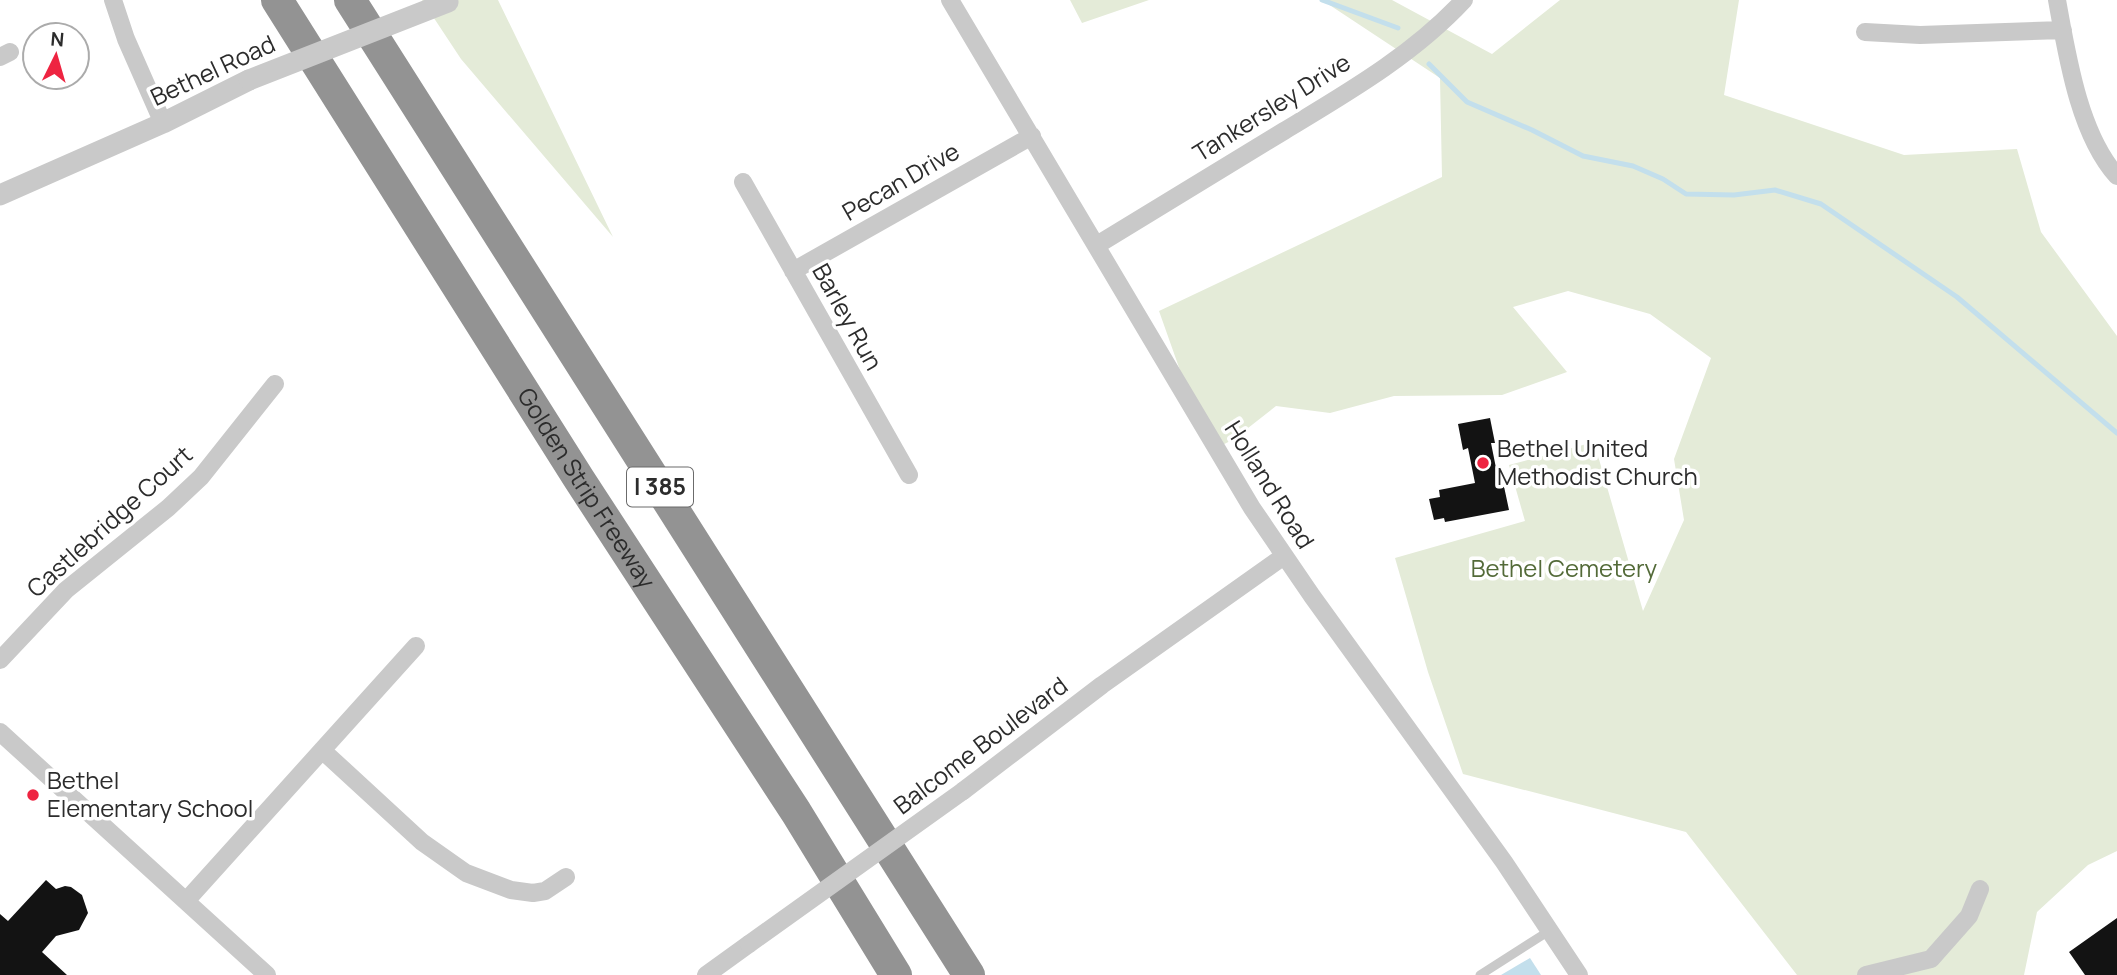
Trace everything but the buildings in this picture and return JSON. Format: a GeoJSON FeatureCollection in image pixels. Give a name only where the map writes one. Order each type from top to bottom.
{"type":"FeatureCollection","features":[{"type":"Feature","properties":{"kind":"highway","name":"Golden Strip Freeway"},"geometry":{"type":"LineString","coordinates":[[277,0],[572,467],[796,812],[897,975]]}},
{"type":"Feature","properties":{"kind":"highway","name":"I 385"},"geometry":{"type":"LineString","coordinates":[[350,0],[969,975]]}},
{"type":"Feature","properties":{"kind":"street"},"geometry":{"type":"LineString","coordinates":[[113,0],[163,123]]}},
{"type":"Feature","properties":{"kind":"street","name":"Holland Road"},"geometry":{"type":"LineString","coordinates":[[950,0],[1214,446],[1284,556],[1504,862],[1579,975]]}},
{"type":"Feature","properties":{"kind":"street","name":"Tankersley Drive"},"geometry":{"type":"LineString","coordinates":[[1097,245],[1330,103],[1415,46],[1443,23],[1464,0]]}},
{"type":"Feature","properties":{"kind":"street"},"geometry":{"type":"LineString","coordinates":[[2057,0],[2085,120],[2101,154],[2117,176]]}},
{"type":"Feature","properties":{"kind":"street","name":"Bethel Road"},"geometry":{"type":"LineString","coordinates":[[0,195],[163,123],[248,80],[449,1]]}},
{"type":"Feature","properties":{"kind":"street"},"geometry":{"type":"LineString","coordinates":[[1865,32],[1920,35],[2063,30]]}},
{"type":"Feature","properties":{"kind":"street","name":"Pecan Drive"},"geometry":{"type":"LineString","coordinates":[[793,271],[1032,136]]}},
{"type":"Feature","properties":{"kind":"street","name":"Barley Run"},"geometry":{"type":"LineString","coordinates":[[743,182],[909,475]]}},
{"type":"Feature","properties":{"kind":"street","name":"Castlebridge Court"},"geometry":{"type":"LineString","coordinates":[[0,660],[66,590],[168,508],[201,477],[275,384]]}},
{"type":"Feature","properties":{"kind":"street","name":"Balcome Boulevard"},"geometry":{"type":"LineString","coordinates":[[706,975],[963,791],[1102,685],[1284,556]]}},
{"type":"Feature","properties":{"kind":"street"},"geometry":{"type":"LineString","coordinates":[[186,901],[416,646]]}},
{"type":"Feature","properties":{"kind":"street"},"geometry":{"type":"LineString","coordinates":[[0,732],[267,975]]}},
{"type":"Feature","properties":{"kind":"street"},"geometry":{"type":"LineString","coordinates":[[322,750],[422,842],[466,873],[511,890],[533,893],[545,891],[566,877]]}},
{"type":"Feature","properties":{"kind":"street"},"geometry":{"type":"LineString","coordinates":[[1866,975],[1931,959],[1969,916],[1980,889]]}},
{"type":"Feature","properties":{"kind":"lane"},"geometry":{"type":"LineString","coordinates":[[1480,975],[1549,931]]}},
{"type":"Feature","properties":{"kind":"green space"},"geometry":{"type":"Polygon","coordinates":[[[422,0],[498,0],[613,237],[461,59],[422,0]]]}},
{"type":"Feature","properties":{"kind":"green space"},"geometry":{"type":"Polygon","coordinates":[[[1070,0],[1149,0],[1082,23],[1070,0]]]}},
{"type":"Feature","properties":{"kind":"green space","name":"Bethel Cemetery"},"geometry":{"type":"Polygon","coordinates":[[[1322,0],[1392,0],[1492,54],[1560,0],[1739,0],[1724,95],[1904,155],[2017,149],[2041,232],[2117,336],[2117,851],[2088,865],[2037,912],[2024,975],[1797,975],[1686,832],[1463,774],[1428,672],[1395,558],[1525,521],[1509,465],[1594,442],[1643,611],[1684,520],[1674,459],[1711,358],[1650,314],[1568,291],[1513,307],[1567,372],[1502,395],[1394,396],[1330,413],[1276,406],[1234,439],[1209,452],[1159,311],[1442,177],[1440,78],[1322,0]]]}},
{"type":"Feature","properties":{"kind":"water"},"geometry":{"type":"Polygon","coordinates":[[[1530,958],[1541,975],[1501,975],[1530,958]]]}},
{"type":"Feature","properties":{"kind":"waterway"},"geometry":{"type":"LineString","coordinates":[[1322,0],[1398,28]]}},
{"type":"Feature","properties":{"kind":"waterway"},"geometry":{"type":"LineString","coordinates":[[1429,64],[1467,102],[1583,156],[1633,166],[1663,179],[1686,194],[1734,195],[1775,190],[1821,204],[1957,297],[2117,433]]}},
{"type":"Feature","properties":{"kind":"place","name":"Bethel United Methodist Church"},"geometry":{"type":"Point","coordinates":[1483,463]}},
{"type":"Feature","properties":{"kind":"place","name":"Bethel Elementary School"},"geometry":{"type":"Point","coordinates":[33,795]}}]}
